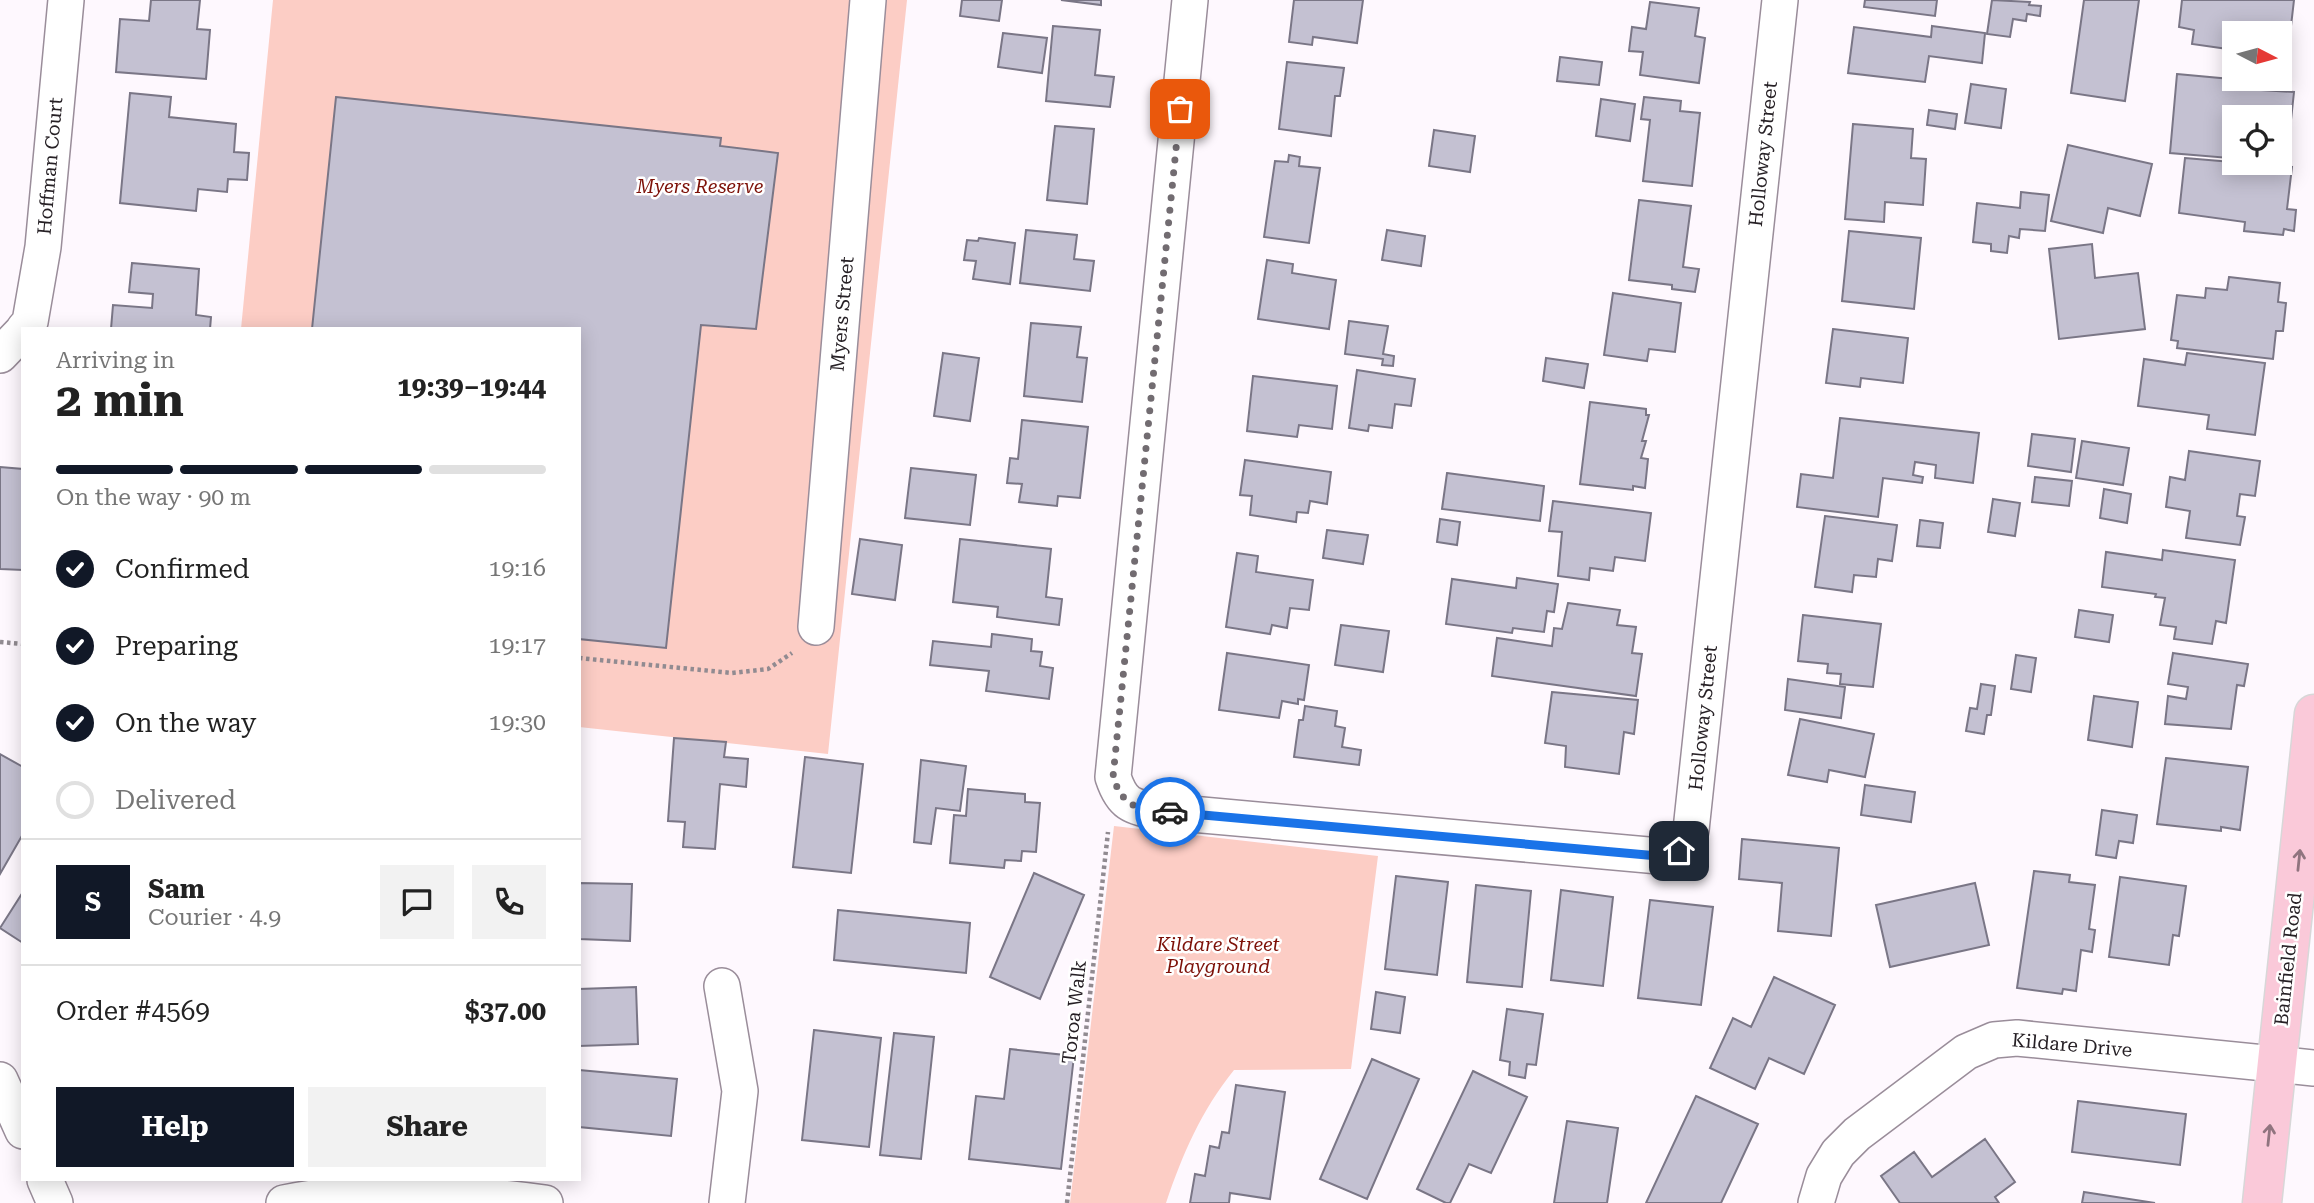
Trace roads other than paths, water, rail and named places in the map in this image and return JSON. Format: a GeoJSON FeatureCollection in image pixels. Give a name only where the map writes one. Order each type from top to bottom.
{"type":"FeatureCollection","features":[{"type":"Feature","properties":{"kind":"main road","name":"Bainfield Road"},"geometry":{"type":"LineString","coordinates":[[2262,1203],[2295,1067],[2314,714]]}},
{"type":"Feature","properties":{"kind":"street","name":"Hoffman Court"},"geometry":{"type":"LineString","coordinates":[[26,327],[30,322],[43,247],[66,0]]}},
{"type":"Feature","properties":{"kind":"street","name":"Myers Street"},"geometry":{"type":"LineString","coordinates":[[816,627],[868,0]]}},
{"type":"Feature","properties":{"kind":"street","name":"Holloway Street"},"geometry":{"type":"LineString","coordinates":[[1191,0],[1113,777],[1119,795],[1131,805],[1158,811],[1658,856],[1679,851],[1691,830],[1780,0]]}},
{"type":"Feature","properties":{"kind":"street","name":"Hoffman Court"},"geometry":{"type":"LineString","coordinates":[[0,355],[21,332]]}},
{"type":"Feature","properties":{"kind":"street"},"geometry":{"type":"LineString","coordinates":[[722,986],[740,1091],[727,1203]]}},
{"type":"Feature","properties":{"kind":"street","name":"Kildare Drive"},"geometry":{"type":"LineString","coordinates":[[1816,1203],[1824,1176],[1838,1153],[1857,1135],[1966,1052],[1994,1040],[2017,1038],[2295,1067]]}},
{"type":"Feature","properties":{"kind":"street"},"geometry":{"type":"LineString","coordinates":[[0,1080],[21,1126]]}},
{"type":"Feature","properties":{"kind":"street"},"geometry":{"type":"LineString","coordinates":[[45,1181],[55,1203]]}},
{"type":"Feature","properties":{"kind":"street"},"geometry":{"type":"LineString","coordinates":[[284,1203],[313,1197],[453,1191],[545,1203]]}},
{"type":"Feature","properties":{"kind":"park label","name":"Myers Reserve"},"geometry":{"type":"Point","coordinates":[700,186]}},
{"type":"Feature","properties":{"kind":"park label","name":"Kildare Street Playground"},"geometry":{"type":"Point","coordinates":[1218,955]}}]}
